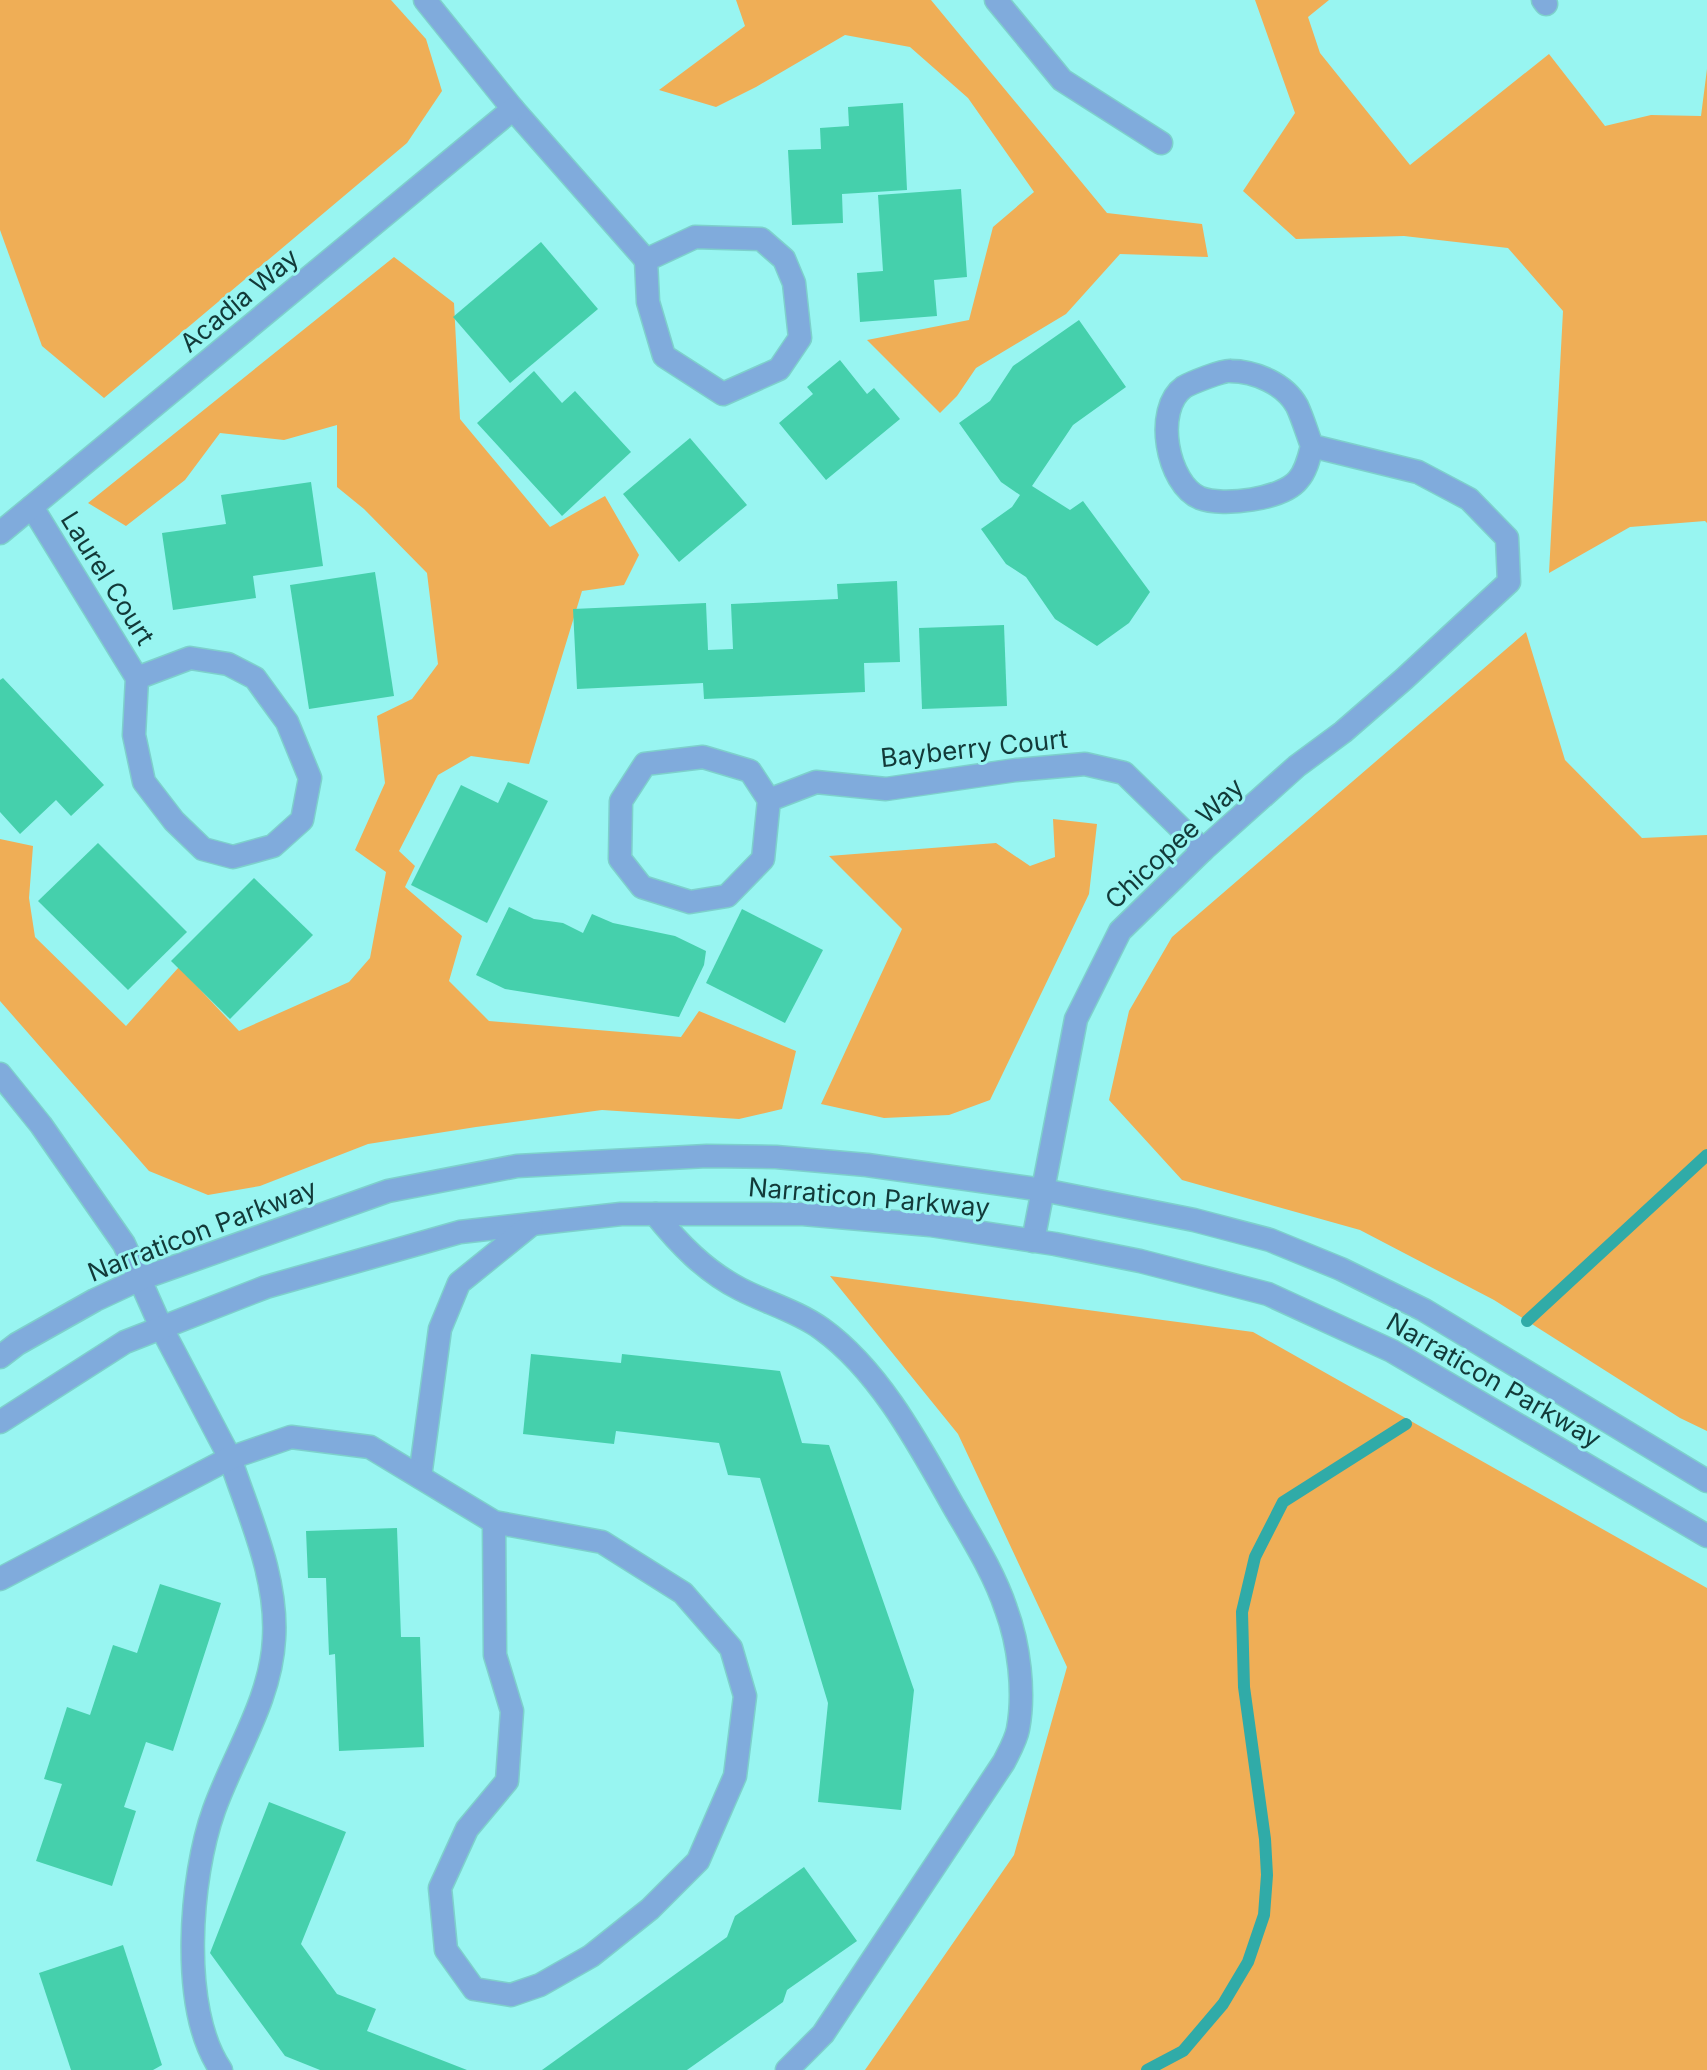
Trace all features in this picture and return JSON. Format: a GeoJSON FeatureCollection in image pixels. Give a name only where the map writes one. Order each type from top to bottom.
{"type":"FeatureCollection","features":[{"type":"Feature","properties":{"kind":"street"},"geometry":{"type":"LineString","coordinates":[[425,0],[513,109],[646,260],[648,302],[664,356],[723,394],[779,369],[800,338],[794,283],[784,259],[761,239],[695,237],[646,260]]}},
{"type":"Feature","properties":{"kind":"street"},"geometry":{"type":"LineString","coordinates":[[996,0],[1062,80],[1161,143]]}},
{"type":"Feature","properties":{"kind":"street","name":"Acadia Way"},"geometry":{"type":"LineString","coordinates":[[0,533],[513,109]]}},
{"type":"Feature","properties":{"kind":"street"},"geometry":{"type":"LineString","coordinates":[[1228,370],[1273,381],[1296,404],[1312,446],[1307,466],[1297,482],[1279,492],[1229,503],[1199,497],[1181,482],[1165,439],[1169,412],[1183,388],[1228,370]]}},
{"type":"Feature","properties":{"kind":"street","name":"Chicopee Way"},"geometry":{"type":"LineString","coordinates":[[1033,1241],[1076,1019],[1120,931],[1203,850],[1297,766],[1343,732],[1404,679],[1509,582],[1507,538],[1469,499],[1418,472],[1312,446]]}},
{"type":"Feature","properties":{"kind":"street","name":"Laurel Court"},"geometry":{"type":"LineString","coordinates":[[32,507],[137,678],[134,735],[144,782],[174,821],[203,849],[233,857],[273,846],[302,820],[310,778],[287,722],[255,678],[228,664],[190,658],[137,678]]}},
{"type":"Feature","properties":{"kind":"street"},"geometry":{"type":"LineString","coordinates":[[703,757],[750,771],[769,800],[763,859],[727,896],[690,902],[642,887],[620,859],[621,801],[645,764],[703,757]]}},
{"type":"Feature","properties":{"kind":"street","name":"Bayberry Court"},"geometry":{"type":"LineString","coordinates":[[769,800],[816,782],[886,789],[1016,770],[1085,764],[1124,773],[1203,850]]}},
{"type":"Feature","properties":{"kind":"street"},"geometry":{"type":"LineString","coordinates":[[0,1074],[41,1125],[124,1244],[161,1327],[230,1458],[266,1566],[273,1605],[274,1639],[270,1670],[214,1810],[197,1880],[192,1930],[195,1982],[203,2027],[221,2070]]}},
{"type":"Feature","properties":{"kind":"street","name":"Narraticon Parkway"},"geometry":{"type":"LineString","coordinates":[[0,1357],[17,1344],[95,1300],[140,1279],[388,1191],[517,1166],[692,1157],[776,1157],[867,1165],[1043,1190],[1194,1220],[1270,1240],[1341,1269],[1424,1310],[1707,1481]]}},
{"type":"Feature","properties":{"kind":"street","name":"Narraticon Parkway"},"geometry":{"type":"LineString","coordinates":[[0,1422],[125,1342],[161,1327],[266,1287],[460,1232],[621,1214],[803,1214],[930,1225],[1033,1241],[1140,1261],[1268,1294],[1336,1323],[1443,1379],[1707,1536]]}},
{"type":"Feature","properties":{"kind":"street"},"geometry":{"type":"LineString","coordinates":[[655,1214],[679,1245],[705,1267],[737,1288],[795,1312],[822,1329],[860,1361],[919,1445],[983,1557],[1007,1610],[1016,1652],[1019,1718],[1017,1732],[1004,1762],[823,2034],[787,2070]]}},
{"type":"Feature","properties":{"kind":"street"},"geometry":{"type":"LineString","coordinates":[[420,1477],[440,1329],[459,1283],[532,1224]]}},
{"type":"Feature","properties":{"kind":"street"},"geometry":{"type":"LineString","coordinates":[[0,1579],[230,1458],[291,1437],[370,1447],[494,1522],[602,1542],[683,1593],[731,1648],[745,1696],[735,1776],[698,1861],[650,1909],[591,1956],[540,1985],[511,1995],[474,1989],[446,1950],[440,1888],[467,1829],[507,1781],[512,1711],[495,1655],[494,1522]]}},
{"type":"Feature","properties":{"kind":"shaded area"},"geometry":{"type":"Polygon","coordinates":[[[0,0],[391,0],[426,39],[442,91],[407,143],[104,398],[42,346],[0,230],[0,0]]]}},
{"type":"Feature","properties":{"kind":"shaded area"},"geometry":{"type":"Polygon","coordinates":[[[736,0],[931,0],[1107,213],[1202,224],[1208,257],[1120,254],[1066,314],[976,368],[957,396],[940,413],[867,340],[969,320],[993,227],[1034,192],[968,98],[910,47],[845,35],[716,107],[659,90],[745,26],[736,0]]]}},
{"type":"Feature","properties":{"kind":"shaded area"},"geometry":{"type":"Polygon","coordinates":[[[1255,0],[1329,0],[1308,17],[1320,53],[1410,165],[1549,54],[1605,126],[1651,115],[1701,116],[1707,69],[1707,523],[1630,527],[1549,573],[1563,311],[1508,248],[1404,236],[1296,239],[1243,191],[1295,113],[1255,0]]]}},
{"type":"Feature","properties":{"kind":"shaded area"},"geometry":{"type":"Polygon","coordinates":[[[394,257],[454,303],[460,419],[550,527],[605,496],[639,555],[624,585],[582,591],[529,764],[471,756],[438,775],[399,851],[415,866],[405,887],[462,936],[449,981],[489,1021],[681,1037],[699,1011],[796,1051],[782,1109],[739,1119],[602,1110],[476,1127],[368,1144],[260,1186],[208,1195],[149,1171],[0,1001],[0,839],[33,846],[29,898],[35,937],[126,1026],[179,967],[239,1031],[349,982],[370,958],[386,872],[355,850],[385,783],[377,716],[412,699],[438,664],[427,573],[364,509],[337,487],[337,425],[284,440],[220,433],[185,480],[126,526],[88,503],[394,257]]]}},
{"type":"Feature","properties":{"kind":"shaded area"},"geometry":{"type":"Polygon","coordinates":[[[1526,632],[1565,760],[1642,838],[1707,835],[1707,1431],[1680,1418],[1494,1300],[1360,1230],[1182,1180],[1109,1100],[1129,1011],[1172,937],[1526,632]]]}},
{"type":"Feature","properties":{"kind":"shaded area"},"geometry":{"type":"Polygon","coordinates":[[[1053,819],[1097,824],[1089,894],[990,1100],[949,1115],[884,1118],[821,1104],[902,929],[829,856],[996,843],[1030,866],[1055,857],[1053,819]]]}},
{"type":"Feature","properties":{"kind":"shaded area"},"geometry":{"type":"Polygon","coordinates":[[[830,1276],[1253,1332],[1707,1588],[1707,2070],[865,2070],[1014,1855],[1067,1667],[958,1434],[830,1276]]]}},
{"type":"Feature","properties":{"kind":"building"},"geometry":{"type":"Polygon","coordinates":[[[903,103],[907,190],[842,194],[843,223],[792,225],[788,150],[821,149],[820,128],[849,126],[848,107],[903,103]]]}},
{"type":"Feature","properties":{"kind":"building"},"geometry":{"type":"Polygon","coordinates":[[[961,189],[967,277],[934,280],[937,316],[860,322],[857,273],[883,271],[878,195],[961,189]]]}},
{"type":"Feature","properties":{"kind":"building"},"geometry":{"type":"Polygon","coordinates":[[[541,242],[598,309],[510,383],[453,317],[541,242]]]}},
{"type":"Feature","properties":{"kind":"building"},"geometry":{"type":"Polygon","coordinates":[[[1079,320],[1126,387],[1073,425],[1032,486],[1070,510],[1083,501],[1150,592],[1129,623],[1097,646],[1055,619],[1026,577],[1006,564],[981,529],[1012,507],[1020,495],[1001,482],[959,423],[990,401],[1013,366],[1079,320]]]}},
{"type":"Feature","properties":{"kind":"building"},"geometry":{"type":"Polygon","coordinates":[[[840,360],[867,394],[874,388],[900,419],[826,480],[779,423],[813,394],[807,387],[840,360]]]}},
{"type":"Feature","properties":{"kind":"building"},"geometry":{"type":"Polygon","coordinates":[[[534,371],[562,403],[575,391],[631,452],[562,516],[477,423],[534,371]]]}},
{"type":"Feature","properties":{"kind":"building"},"geometry":{"type":"Polygon","coordinates":[[[690,438],[747,505],[679,562],[623,494],[690,438]]]}},
{"type":"Feature","properties":{"kind":"building"},"geometry":{"type":"Polygon","coordinates":[[[311,482],[323,566],[253,576],[256,598],[173,610],[162,533],[226,524],[221,495],[311,482]]]}},
{"type":"Feature","properties":{"kind":"building"},"geometry":{"type":"Polygon","coordinates":[[[375,572],[394,696],[309,709],[290,585],[375,572]]]}},
{"type":"Feature","properties":{"kind":"building"},"geometry":{"type":"Polygon","coordinates":[[[897,581],[900,662],[864,663],[865,692],[704,699],[703,683],[577,689],[573,609],[706,603],[708,650],[733,649],[731,604],[838,599],[837,584],[897,581]]]}},
{"type":"Feature","properties":{"kind":"building"},"geometry":{"type":"Polygon","coordinates":[[[1004,625],[1007,706],[922,709],[919,628],[1004,625]]]}},
{"type":"Feature","properties":{"kind":"building"},"geometry":{"type":"Polygon","coordinates":[[[3,678],[104,785],[71,816],[56,800],[20,834],[0,812],[0,680],[3,678]]]}},
{"type":"Feature","properties":{"kind":"building"},"geometry":{"type":"Polygon","coordinates":[[[508,782],[548,801],[487,923],[411,885],[461,785],[498,803],[508,782]]]}},
{"type":"Feature","properties":{"kind":"building"},"geometry":{"type":"Polygon","coordinates":[[[98,843],[187,932],[128,990],[38,901],[98,843]]]}},
{"type":"Feature","properties":{"kind":"building"},"geometry":{"type":"Polygon","coordinates":[[[254,878],[313,935],[230,1019],[171,961],[254,878]]]}},
{"type":"Feature","properties":{"kind":"building"},"geometry":{"type":"Polygon","coordinates":[[[509,907],[534,919],[563,923],[583,933],[592,914],[613,923],[675,936],[706,951],[704,965],[679,1017],[505,989],[476,975],[509,907]]]}},
{"type":"Feature","properties":{"kind":"building"},"geometry":{"type":"Polygon","coordinates":[[[742,909],[823,950],[785,1023],[706,983],[742,909]]]}},
{"type":"Feature","properties":{"kind":"building"},"geometry":{"type":"Polygon","coordinates":[[[531,1354],[621,1363],[622,1354],[780,1371],[802,1443],[829,1445],[914,1690],[901,1810],[818,1802],[828,1703],[760,1478],[728,1475],[719,1443],[616,1431],[614,1444],[523,1434],[531,1354]]]}},
{"type":"Feature","properties":{"kind":"building"},"geometry":{"type":"Polygon","coordinates":[[[397,1528],[401,1637],[420,1637],[424,1747],[339,1751],[335,1654],[329,1655],[326,1578],[308,1578],[306,1531],[397,1528]]]}},
{"type":"Feature","properties":{"kind":"building"},"geometry":{"type":"Polygon","coordinates":[[[160,1584],[221,1603],[173,1751],[146,1742],[124,1807],[136,1811],[112,1886],[36,1861],[62,1784],[44,1779],[67,1707],[90,1715],[113,1645],[137,1653],[160,1584]]]}},
{"type":"Feature","properties":{"kind":"building"},"geometry":{"type":"Polygon","coordinates":[[[269,1802],[346,1832],[301,1944],[337,1994],[376,2009],[367,2031],[467,2070],[320,2070],[285,2056],[210,1953],[269,1802]]]}},
{"type":"Feature","properties":{"kind":"building"},"geometry":{"type":"Polygon","coordinates":[[[804,1867],[857,1941],[787,1990],[783,2002],[687,2070],[542,2070],[727,1937],[735,1916],[804,1867]]]}},
{"type":"Feature","properties":{"kind":"building"},"geometry":{"type":"Polygon","coordinates":[[[123,1945],[162,2065],[153,2070],[71,2070],[39,1973],[123,1945]]]}},
{"type":"Feature","properties":{"kind":"waterway"},"geometry":{"type":"LineString","coordinates":[[1527,1321],[1707,1155]]}},
{"type":"Feature","properties":{"kind":"waterway"},"geometry":{"type":"LineString","coordinates":[[1147,2070],[1183,2051],[1223,2004],[1248,1962],[1264,1915],[1267,1875],[1265,1839],[1244,1687],[1242,1612],[1255,1557],[1283,1502],[1406,1424]]}}]}
